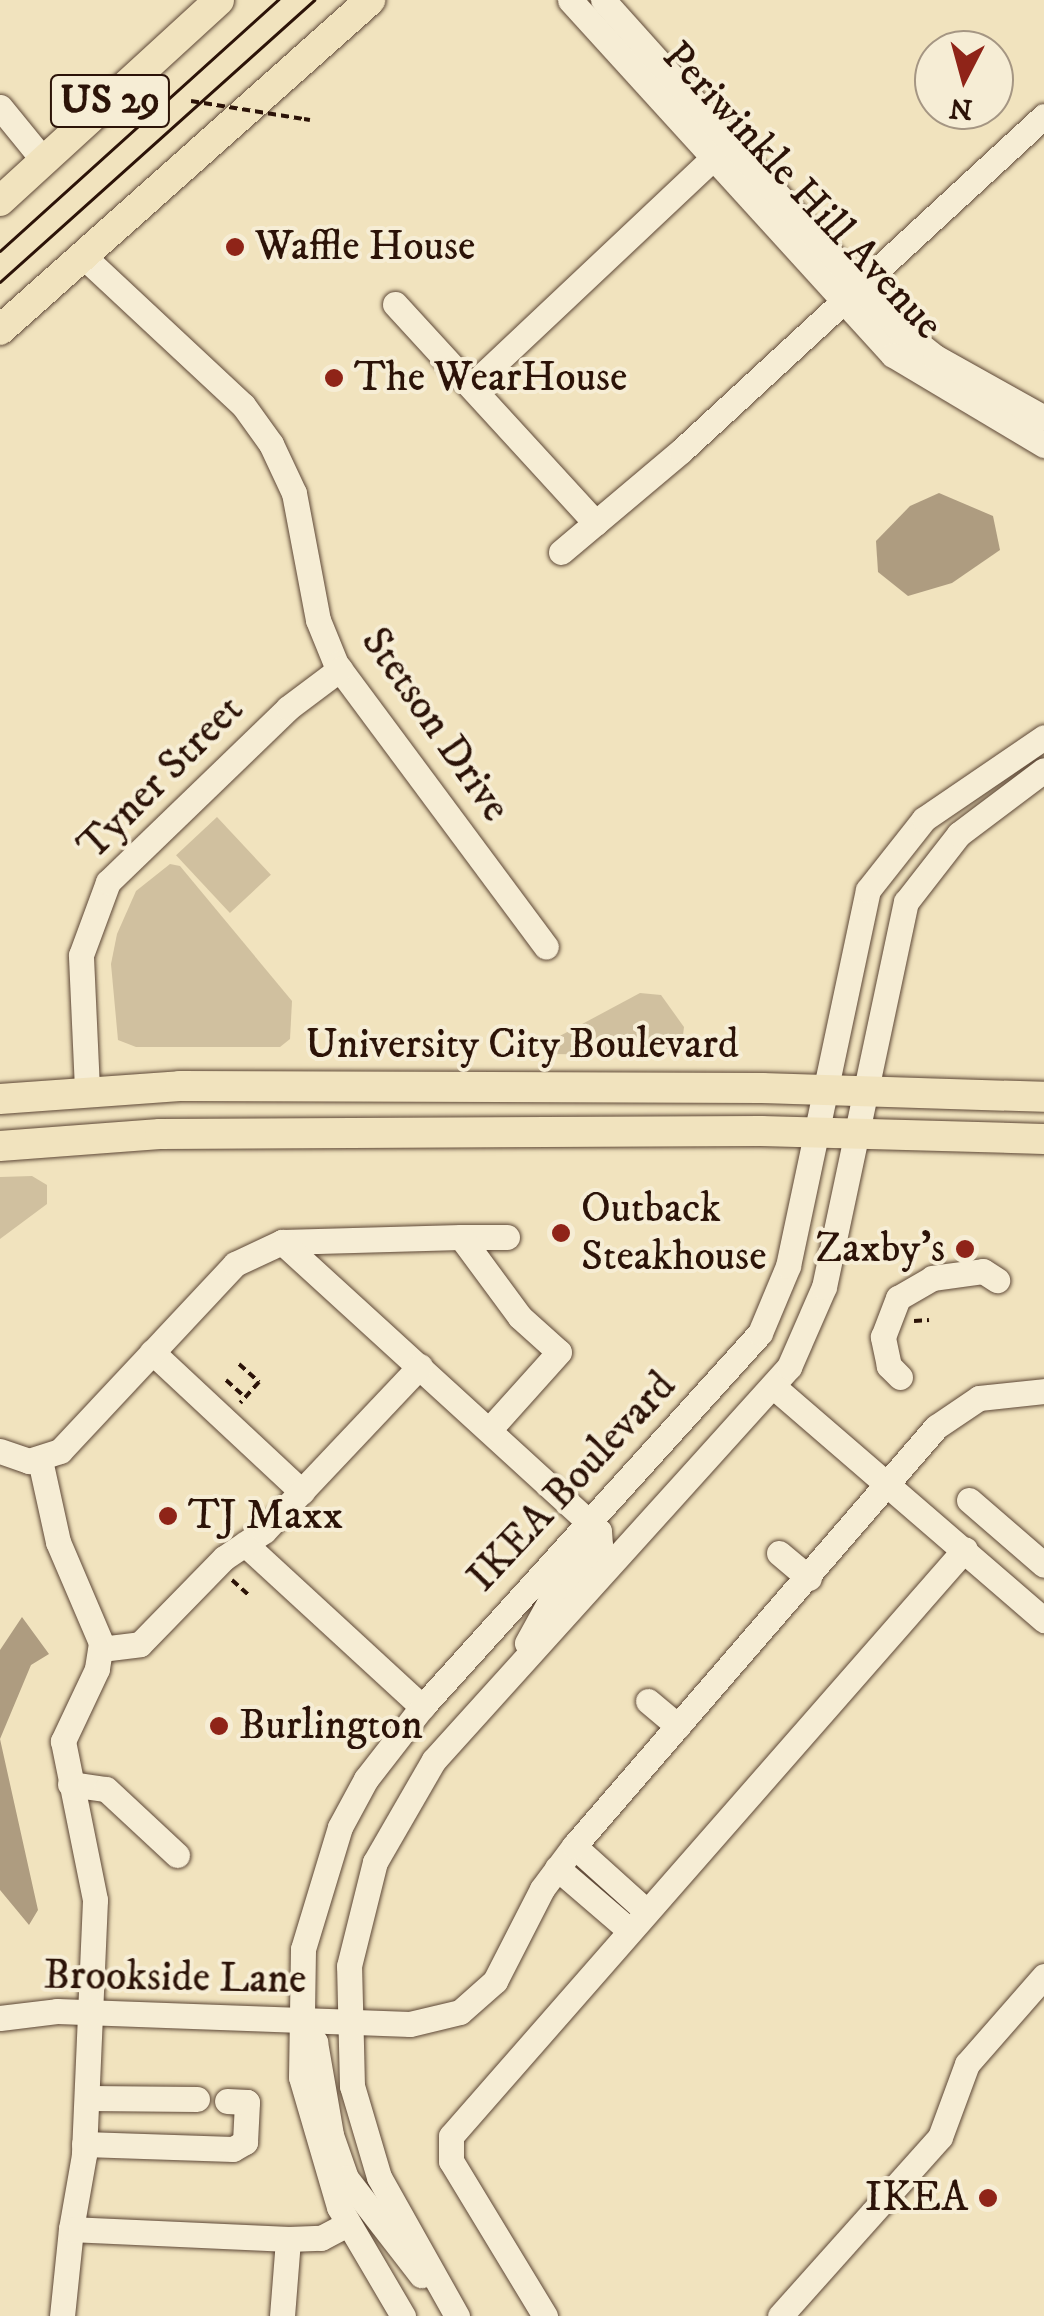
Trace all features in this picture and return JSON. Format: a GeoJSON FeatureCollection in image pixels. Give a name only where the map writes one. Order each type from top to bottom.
{"type":"FeatureCollection","features":[{"type":"Feature","properties":{"kind":"main road","name":"US 29"},"geometry":{"type":"LineString","coordinates":[[0,201],[219,0]]}},
{"type":"Feature","properties":{"kind":"main road"},"geometry":{"type":"LineString","coordinates":[[0,330],[370,0]]}},
{"type":"Feature","properties":{"kind":"main road","name":"University City Boulevard"},"geometry":{"type":"LineString","coordinates":[[0,1099],[87,1089],[822,1090],[1044,1097]]}},
{"type":"Feature","properties":{"kind":"main road","name":"University City Boulevard"},"geometry":{"type":"LineString","coordinates":[[0,1146],[160,1134],[813,1132],[1044,1139]]}},
{"type":"Feature","properties":{"kind":"street","name":"Periwinkle Hill Avenue"},"geometry":{"type":"LineString","coordinates":[[570,0],[713,158],[852,292],[921,346],[1044,418]]}},
{"type":"Feature","properties":{"kind":"street","name":"Periwinkle Hill Avenue"},"geometry":{"type":"LineString","coordinates":[[603,0],[852,292],[904,364],[1044,445]]}},
{"type":"Feature","properties":{"kind":"street"},"geometry":{"type":"LineString","coordinates":[[0,106],[44,161]]}},
{"type":"Feature","properties":{"kind":"street"},"geometry":{"type":"LineString","coordinates":[[562,552],[1044,116]]}},
{"type":"Feature","properties":{"kind":"street"},"geometry":{"type":"LineString","coordinates":[[470,386],[713,158]]}},
{"type":"Feature","properties":{"kind":"street","name":"Stetson Drive"},"geometry":{"type":"LineString","coordinates":[[82,256],[242,406],[271,444],[294,493],[318,620],[340,669],[546,947]]}},
{"type":"Feature","properties":{"kind":"street"},"geometry":{"type":"LineString","coordinates":[[395,304],[596,523]]}},
{"type":"Feature","properties":{"kind":"street","name":"Tyner Street"},"geometry":{"type":"LineString","coordinates":[[87,1089],[81,955],[101,894],[184,803],[340,669]]}},
{"type":"Feature","properties":{"kind":"street","name":"IKEA Boulevard"},"geometry":{"type":"LineString","coordinates":[[403,2316],[348,2224],[308,2116],[298,2020],[302,1949],[340,1828],[366,1779],[422,1707],[760,1333],[788,1266],[857,919],[877,875],[933,811],[1044,737]]}},
{"type":"Feature","properties":{"kind":"street","name":"IKEA Boulevard"},"geometry":{"type":"LineString","coordinates":[[453,2309],[371,2155],[352,2086],[348,2023],[352,1945],[382,1845],[422,1776],[774,1387],[819,1302],[895,936],[914,887],[959,834],[1044,770]]}},
{"type":"Feature","properties":{"kind":"street"},"geometry":{"type":"LineString","coordinates":[[461,1237],[520,1317],[559,1352],[490,1428]]}},
{"type":"Feature","properties":{"kind":"street"},"geometry":{"type":"LineString","coordinates":[[0,1451],[40,1460],[65,1446],[235,1264],[282,1242],[507,1237]]}},
{"type":"Feature","properties":{"kind":"street"},"geometry":{"type":"LineString","coordinates":[[282,1242],[490,1428],[601,1535],[600,1545],[545,1608],[514,1670]]}},
{"type":"Feature","properties":{"kind":"street"},"geometry":{"type":"LineString","coordinates":[[900,1377],[889,1366],[883,1337],[898,1298],[932,1278],[983,1270],[997,1280]]}},
{"type":"Feature","properties":{"kind":"street"},"geometry":{"type":"LineString","coordinates":[[152,1352],[302,1492]]}},
{"type":"Feature","properties":{"kind":"street"},"geometry":{"type":"LineString","coordinates":[[101,1649],[140,1644],[302,1492],[420,1366]]}},
{"type":"Feature","properties":{"kind":"street"},"geometry":{"type":"LineString","coordinates":[[774,1387],[1044,1620]]}},
{"type":"Feature","properties":{"kind":"street","name":"Brookside Lane"},"geometry":{"type":"LineString","coordinates":[[0,2018],[92,2012],[348,2023],[434,2022],[474,2003],[502,1970],[557,1868],[574,1846],[950,1414],[996,1393],[1044,1391]]}},
{"type":"Feature","properties":{"kind":"street"},"geometry":{"type":"LineString","coordinates":[[40,1460],[58,1542],[101,1649],[64,1734],[70,1784],[95,1900],[88,2098],[62,2316]]}},
{"type":"Feature","properties":{"kind":"street"},"geometry":{"type":"LineString","coordinates":[[969,1500],[1044,1565]]}},
{"type":"Feature","properties":{"kind":"street"},"geometry":{"type":"LineString","coordinates":[[246,1544],[422,1707]]}},
{"type":"Feature","properties":{"kind":"street"},"geometry":{"type":"LineString","coordinates":[[545,2316],[448,2146],[470,2106],[965,1549]]}},
{"type":"Feature","properties":{"kind":"street"},"geometry":{"type":"LineString","coordinates":[[778,1553],[808,1578]]}},
{"type":"Feature","properties":{"kind":"street"},"geometry":{"type":"LineString","coordinates":[[648,1701],[678,1726]]}},
{"type":"Feature","properties":{"kind":"street"},"geometry":{"type":"LineString","coordinates":[[70,1784],[106,1789],[177,1854]]}},
{"type":"Feature","properties":{"kind":"street"},"geometry":{"type":"LineString","coordinates":[[574,1846],[636,1920]]}},
{"type":"Feature","properties":{"kind":"street"},"geometry":{"type":"LineString","coordinates":[[557,1868],[636,1920]]}},
{"type":"Feature","properties":{"kind":"street"},"geometry":{"type":"LineString","coordinates":[[780,2316],[940,2138],[968,2064],[1044,1976]]}},
{"type":"Feature","properties":{"kind":"street"},"geometry":{"type":"LineString","coordinates":[[298,2020],[316,2042],[331,2135],[352,2188],[453,2309]]}},
{"type":"Feature","properties":{"kind":"street"},"geometry":{"type":"LineString","coordinates":[[88,2098],[197,2099]]}},
{"type":"Feature","properties":{"kind":"street"},"geometry":{"type":"LineString","coordinates":[[84,2144],[233,2149],[245,2142],[247,2102],[226,2101]]}},
{"type":"Feature","properties":{"kind":"street"},"geometry":{"type":"LineString","coordinates":[[71,2228],[288,2240],[321,2238],[348,2224]]}},
{"type":"Feature","properties":{"kind":"street"},"geometry":{"type":"LineString","coordinates":[[282,2316],[288,2240]]}},
{"type":"Feature","properties":{"kind":"path"},"geometry":{"type":"LineString","coordinates":[[191,101],[307,120]]}},
{"type":"Feature","properties":{"kind":"path"},"geometry":{"type":"LineString","coordinates":[[225,1420],[259,1382],[239,1364]]}},
{"type":"Feature","properties":{"kind":"path"},"geometry":{"type":"LineString","coordinates":[[226,1380],[246,1397]]}},
{"type":"Feature","properties":{"kind":"path"},"geometry":{"type":"LineString","coordinates":[[226,1574],[250,1597]]}},
{"type":"Feature","properties":{"kind":"shaded area"},"geometry":{"type":"Polygon","coordinates":[[[939,493],[993,516],[1000,550],[952,583],[908,596],[878,572],[876,541],[910,506],[939,493]]]}},
{"type":"Feature","properties":{"kind":"shaded area"},"geometry":{"type":"Polygon","coordinates":[[[217,817],[271,875],[230,913],[176,855],[217,817]]]}},
{"type":"Feature","properties":{"kind":"shaded area"},"geometry":{"type":"Polygon","coordinates":[[[170,864],[180,866],[292,1001],[290,1039],[280,1047],[136,1047],[118,1040],[111,964],[117,934],[136,891],[170,864]]]}},
{"type":"Feature","properties":{"kind":"shaded area"},"geometry":{"type":"Polygon","coordinates":[[[640,993],[661,995],[684,1027],[682,1043],[654,1055],[545,1054],[543,1045],[640,993]]]}},
{"type":"Feature","properties":{"kind":"shaded area"},"geometry":{"type":"Polygon","coordinates":[[[32,1176],[47,1185],[47,1204],[0,1239],[0,1177],[32,1176]]]}},
{"type":"Feature","properties":{"kind":"shaded area"},"geometry":{"type":"Polygon","coordinates":[[[22,1617],[49,1654],[31,1665],[0,1739],[0,1650],[22,1617]]]}},
{"type":"Feature","properties":{"kind":"shaded area"},"geometry":{"type":"Polygon","coordinates":[[[0,1739],[38,1910],[29,1925],[0,1890],[0,1739]]]}},
{"type":"Feature","properties":{"kind":"tram line"},"geometry":{"type":"LineString","coordinates":[[0,251],[278,0]]}},
{"type":"Feature","properties":{"kind":"tram line"},"geometry":{"type":"LineString","coordinates":[[0,282],[314,0]]}},
{"type":"Feature","properties":{"kind":"place","name":"Waffle House"},"geometry":{"type":"Point","coordinates":[235,247]}},
{"type":"Feature","properties":{"kind":"place","name":"The WearHouse"},"geometry":{"type":"Point","coordinates":[334,378]}},
{"type":"Feature","properties":{"kind":"place","name":"Outback Steakhouse"},"geometry":{"type":"Point","coordinates":[561,1233]}},
{"type":"Feature","properties":{"kind":"place","name":"Zaxby's"},"geometry":{"type":"Point","coordinates":[965,1249]}},
{"type":"Feature","properties":{"kind":"place","name":"TJ Maxx"},"geometry":{"type":"Point","coordinates":[168,1516]}},
{"type":"Feature","properties":{"kind":"place","name":"Burlington"},"geometry":{"type":"Point","coordinates":[219,1726]}},
{"type":"Feature","properties":{"kind":"place","name":"IKEA"},"geometry":{"type":"Point","coordinates":[988,2198]}}]}
